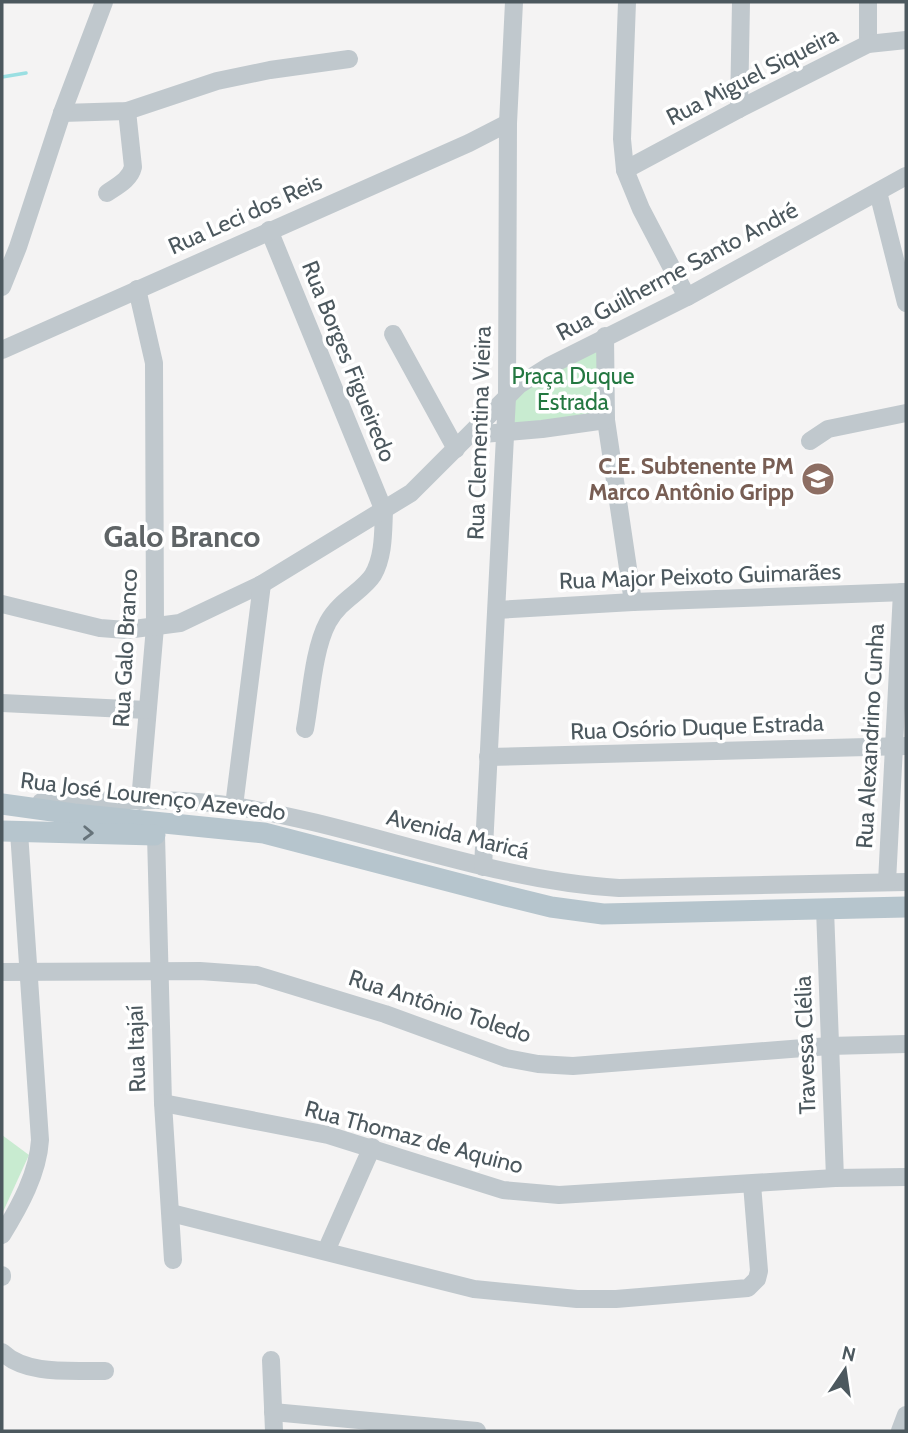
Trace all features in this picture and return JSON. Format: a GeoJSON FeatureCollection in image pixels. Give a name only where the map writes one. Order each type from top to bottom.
{"type":"FeatureCollection","features":[{"type":"Feature","properties":{"kind":"main road","name":"Rua José Lourenço Azevedo"},"geometry":{"type":"LineString","coordinates":[[2,803],[97,817],[264,833],[297,841]]}},
{"type":"Feature","properties":{"kind":"main road","name":"Rua José Lourenço Azevedo"},"geometry":{"type":"LineString","coordinates":[[11,832],[297,841]]}},
{"type":"Feature","properties":{"kind":"main road"},"geometry":{"type":"LineString","coordinates":[[297,841],[551,907],[603,915],[906,907]]}},
{"type":"Feature","properties":{"kind":"street"},"geometry":{"type":"LineString","coordinates":[[2,287],[10,250],[103,2]]}},
{"type":"Feature","properties":{"kind":"street","name":"Rua Clementina Vieira"},"geometry":{"type":"LineString","coordinates":[[482,867],[507,397],[508,123],[514,2]]}},
{"type":"Feature","properties":{"kind":"street"},"geometry":{"type":"LineString","coordinates":[[627,2],[622,139],[625,170],[641,209],[687,297]]}},
{"type":"Feature","properties":{"kind":"street"},"geometry":{"type":"LineString","coordinates":[[739,109],[741,2]]}},
{"type":"Feature","properties":{"kind":"street"},"geometry":{"type":"LineString","coordinates":[[868,2],[868,44]]}},
{"type":"Feature","properties":{"kind":"street","name":"Rua Miguel Siqueira"},"geometry":{"type":"LineString","coordinates":[[625,170],[868,44],[906,40]]}},
{"type":"Feature","properties":{"kind":"street"},"geometry":{"type":"LineString","coordinates":[[62,113],[127,111],[217,81],[270,70],[349,59]]}},
{"type":"Feature","properties":{"kind":"street"},"geometry":{"type":"LineString","coordinates":[[107,193],[132,173],[127,111]]}},
{"type":"Feature","properties":{"kind":"street","name":"Rua Leci dos Reis"},"geometry":{"type":"LineString","coordinates":[[2,350],[469,143],[508,123]]}},
{"type":"Feature","properties":{"kind":"street","name":"Rua Guilherme Santo André"},"geometry":{"type":"LineString","coordinates":[[2,604],[100,628],[126,630],[180,623],[262,584],[411,493],[519,385],[549,366],[687,297],[906,176]]}},
{"type":"Feature","properties":{"kind":"street"},"geometry":{"type":"LineString","coordinates":[[878,192],[906,303]]}},
{"type":"Feature","properties":{"kind":"street","name":"Rua Borges Figueiredo"},"geometry":{"type":"LineString","coordinates":[[269,230],[384,511]]}},
{"type":"Feature","properties":{"kind":"street","name":"Rua Galo Branco"},"geometry":{"type":"LineString","coordinates":[[137,289],[153,363],[155,627],[140,801]]}},
{"type":"Feature","properties":{"kind":"street"},"geometry":{"type":"LineString","coordinates":[[393,334],[456,449]]}},
{"type":"Feature","properties":{"kind":"street"},"geometry":{"type":"LineString","coordinates":[[605,336],[606,420],[633,602]]}},
{"type":"Feature","properties":{"kind":"street"},"geometry":{"type":"LineString","coordinates":[[810,441],[835,427],[906,413]]}},
{"type":"Feature","properties":{"kind":"street"},"geometry":{"type":"LineString","coordinates":[[471,435],[606,420]]}},
{"type":"Feature","properties":{"kind":"street"},"geometry":{"type":"LineString","coordinates":[[305,729],[320,644],[327,624],[341,603],[372,576],[380,557],[384,511]]}},
{"type":"Feature","properties":{"kind":"street"},"geometry":{"type":"LineString","coordinates":[[234,806],[262,584]]}},
{"type":"Feature","properties":{"kind":"street","name":"Rua Major Peixoto Guimarães"},"geometry":{"type":"LineString","coordinates":[[497,610],[904,592]]}},
{"type":"Feature","properties":{"kind":"street","name":"Rua Alexandrino Cunha"},"geometry":{"type":"LineString","coordinates":[[887,882],[900,746],[904,592]]}},
{"type":"Feature","properties":{"kind":"street"},"geometry":{"type":"LineString","coordinates":[[2,703],[147,710]]}},
{"type":"Feature","properties":{"kind":"street","name":"Rua Osório Duque Estrada"},"geometry":{"type":"LineString","coordinates":[[488,757],[900,746]]}},
{"type":"Feature","properties":{"kind":"street","name":"Avenida Maricá"},"geometry":{"type":"LineString","coordinates":[[2,803],[194,801],[234,806],[301,820],[482,867],[549,881],[619,888],[906,882]]}},
{"type":"Feature","properties":{"kind":"street"},"geometry":{"type":"LineString","coordinates":[[2,1235],[15,1214],[38,1158],[40,1140],[28,972],[11,832]]}},
{"type":"Feature","properties":{"kind":"street","name":"Rua Itajaí"},"geometry":{"type":"LineString","coordinates":[[156,835],[163,1103],[173,1261]]}},
{"type":"Feature","properties":{"kind":"street","name":"Travessa Clélia"},"geometry":{"type":"LineString","coordinates":[[825,909],[835,1178]]}},
{"type":"Feature","properties":{"kind":"street","name":"Rua Antônio Toledo"},"geometry":{"type":"LineString","coordinates":[[2,972],[200,971],[268,978],[385,1014],[506,1058],[538,1064],[573,1066],[829,1046],[906,1044]]}},
{"type":"Feature","properties":{"kind":"street","name":"Rua Thomaz de Aquino"},"geometry":{"type":"LineString","coordinates":[[163,1103],[328,1135],[484,1185],[532,1194],[559,1195],[835,1178],[906,1177]]}},
{"type":"Feature","properties":{"kind":"street"},"geometry":{"type":"LineString","coordinates":[[326,1251],[372,1147]]}},
{"type":"Feature","properties":{"kind":"street"},"geometry":{"type":"LineString","coordinates":[[171,1213],[474,1289],[577,1300],[616,1299],[748,1288],[754,1284],[759,1271],[752,1184]]}},
{"type":"Feature","properties":{"kind":"street"},"geometry":{"type":"LineString","coordinates":[[2,1352],[25,1365],[43,1369],[105,1371]]}},
{"type":"Feature","properties":{"kind":"street"},"geometry":{"type":"LineString","coordinates":[[271,1360],[274,1431]]}},
{"type":"Feature","properties":{"kind":"street"},"geometry":{"type":"LineString","coordinates":[[273,1412],[477,1431]]}},
{"type":"Feature","properties":{"kind":"street"},"geometry":{"type":"LineString","coordinates":[[900,1431],[906,1415]]}},
{"type":"Feature","properties":{"kind":"green space","name":"Praça Duque Estrada"},"geometry":{"type":"Polygon","coordinates":[[[605,336],[606,417],[505,433],[507,397],[605,336]]]}},
{"type":"Feature","properties":{"kind":"green space"},"geometry":{"type":"Polygon","coordinates":[[[2,1135],[29,1155],[2,1214],[2,1135]]]}},
{"type":"Feature","properties":{"kind":"waterway"},"geometry":{"type":"LineString","coordinates":[[2,77],[26,73]]}},
{"type":"Feature","properties":{"kind":"place","name":"C.E. Subtenente PM Marco Antônio Gripp"},"geometry":{"type":"Point","coordinates":[818,479]}},
{"type":"Feature","properties":{"kind":"district","name":"Galo Branco"},"geometry":{"type":"Point","coordinates":[182,537]}}]}
